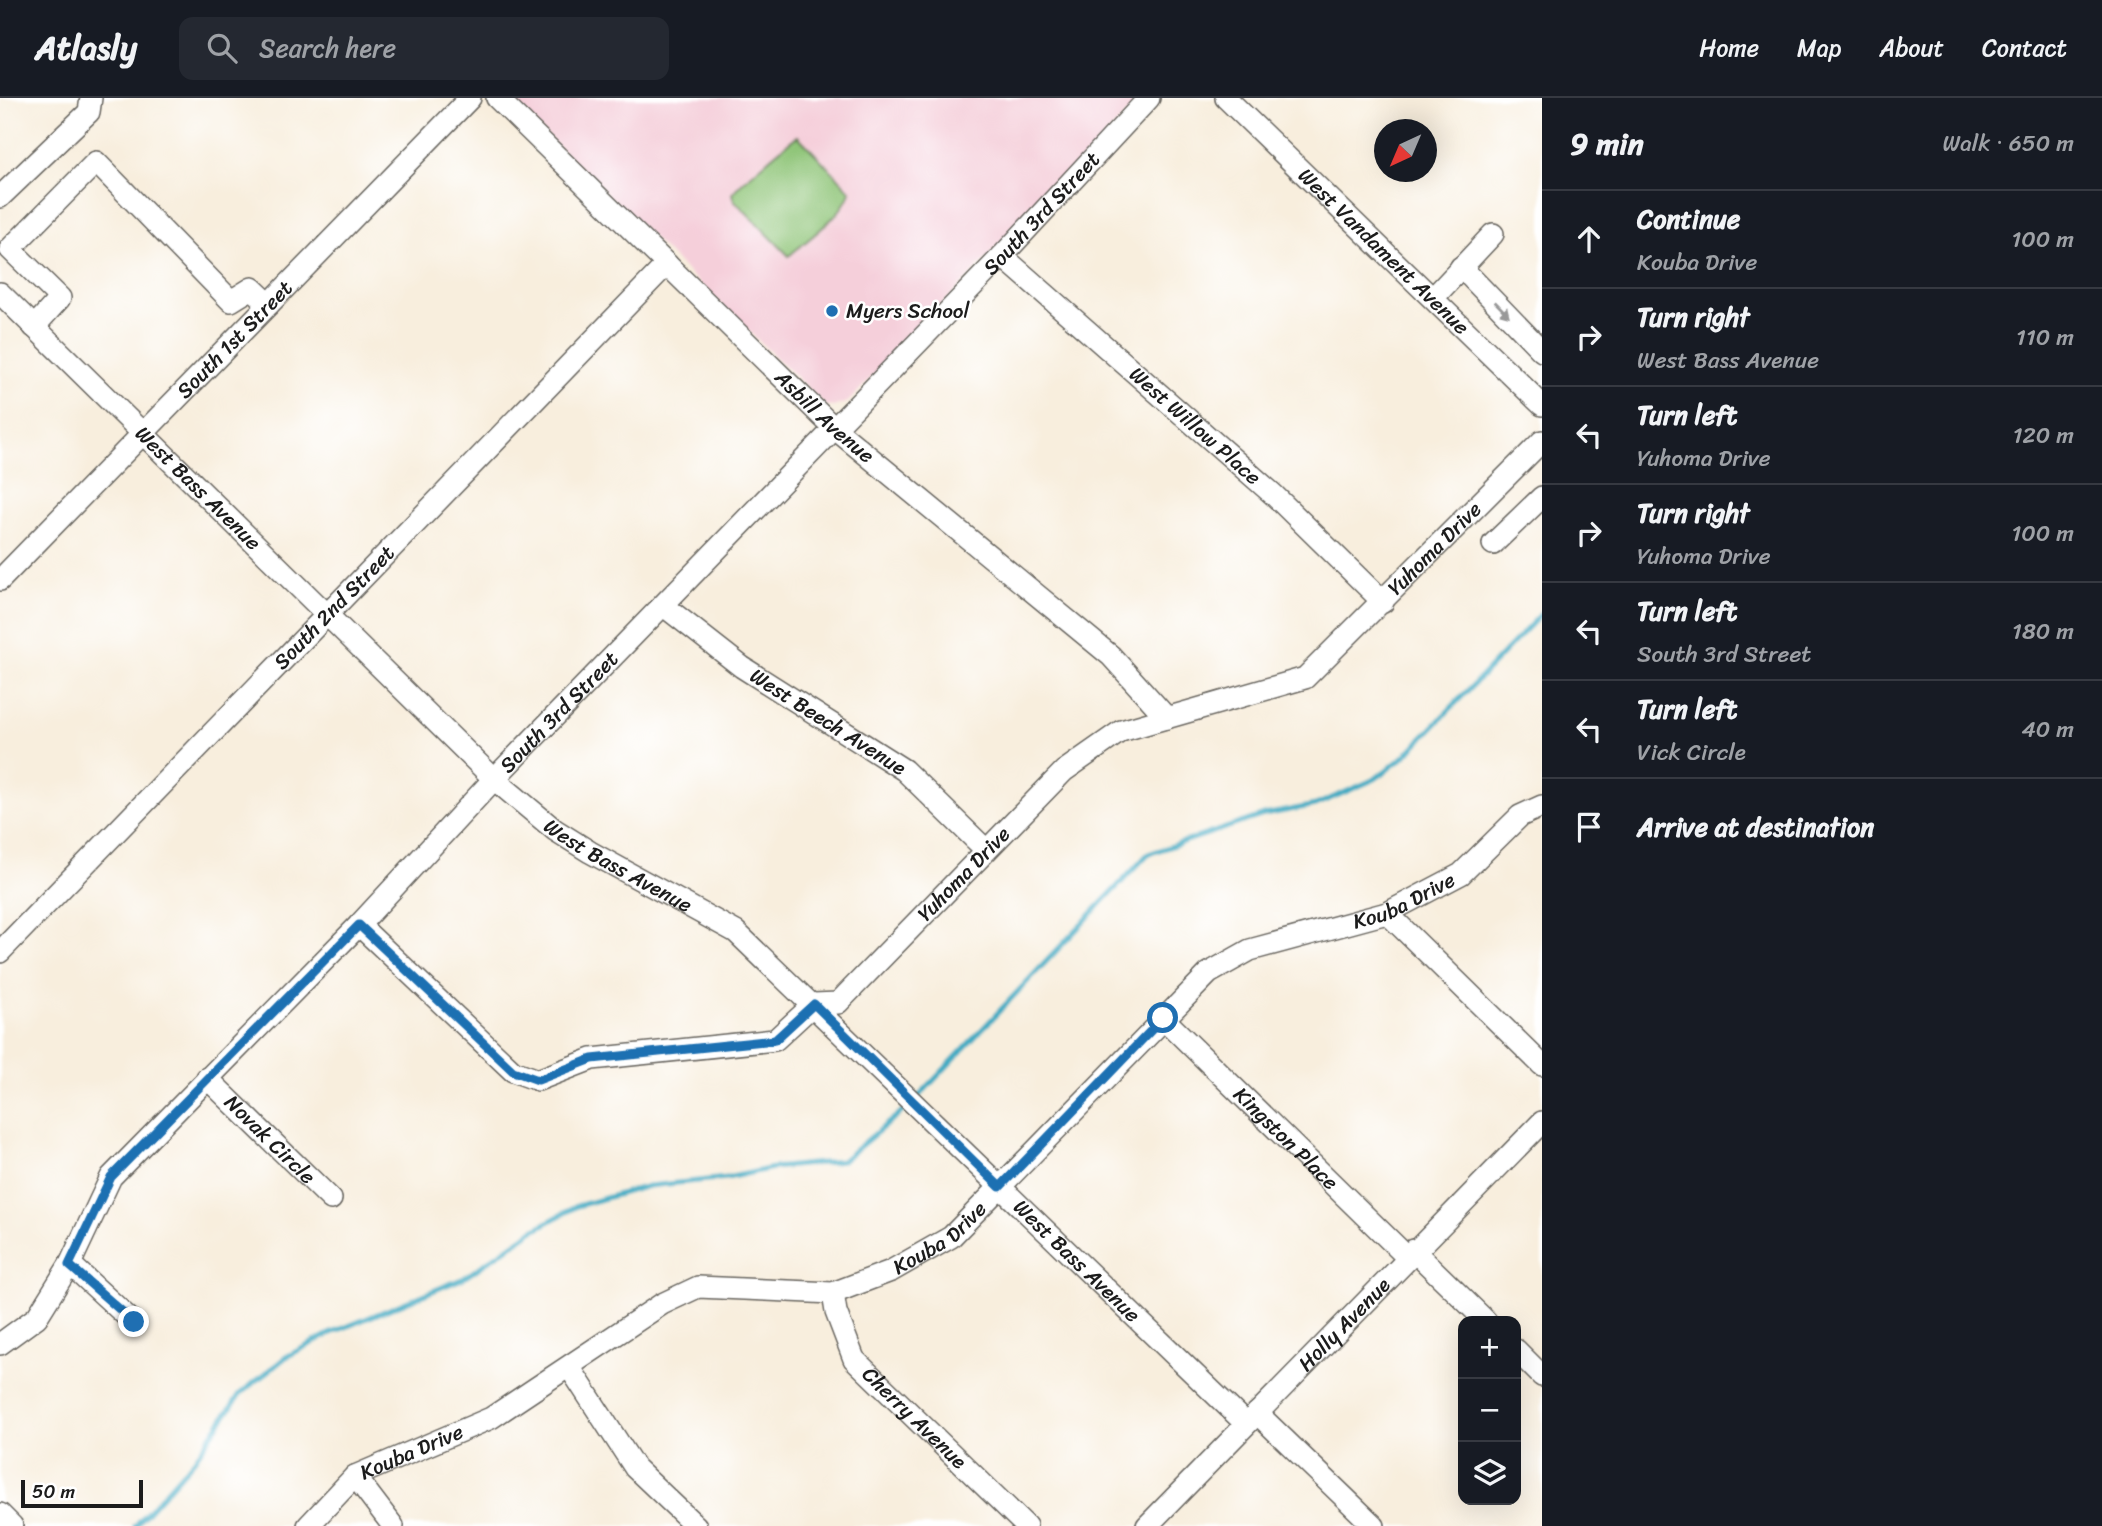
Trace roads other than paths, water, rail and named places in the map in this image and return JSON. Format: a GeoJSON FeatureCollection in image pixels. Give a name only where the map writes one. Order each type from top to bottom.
{"type":"FeatureCollection","features":[{"type":"Feature","properties":{"kind":"street"},"geometry":{"type":"LineString","coordinates":[[0,197],[89,112],[92,98]]}},
{"type":"Feature","properties":{"kind":"street","name":"South 1st Street"},"geometry":{"type":"LineString","coordinates":[[1,578],[470,98]]}},
{"type":"Feature","properties":{"kind":"street","name":"Asbill Avenue"},"geometry":{"type":"LineString","coordinates":[[497,98],[834,428],[1111,656],[1167,718]]}},
{"type":"Feature","properties":{"kind":"street","name":"South 3rd Street"},"geometry":{"type":"LineString","coordinates":[[0,1343],[37,1317],[69,1265],[111,1177],[359,925],[494,779],[1002,256],[1149,98]]}},
{"type":"Feature","properties":{"kind":"street","name":"West Vandament Avenue"},"geometry":{"type":"LineString","coordinates":[[1226,98],[1542,405]]}},
{"type":"Feature","properties":{"kind":"street"},"geometry":{"type":"LineString","coordinates":[[34,327],[60,298],[10,249],[96,162],[231,301],[252,288],[269,304]]}},
{"type":"Feature","properties":{"kind":"street"},"geometry":{"type":"LineString","coordinates":[[1433,298],[1493,234]]}},
{"type":"Feature","properties":{"kind":"street","name":"West Willow Place"},"geometry":{"type":"LineString","coordinates":[[1002,256],[1274,495],[1382,601]]}},
{"type":"Feature","properties":{"kind":"street","name":"South 2nd Street"},"geometry":{"type":"LineString","coordinates":[[0,952],[667,264]]}},
{"type":"Feature","properties":{"kind":"street"},"geometry":{"type":"LineString","coordinates":[[1461,267],[1542,351]]}},
{"type":"Feature","properties":{"kind":"street","name":"West Bass Avenue"},"geometry":{"type":"LineString","coordinates":[[0,293],[325,616],[494,779],[555,830],[736,932],[814,1004],[1000,1187],[1251,1419],[1374,1526]]}},
{"type":"Feature","properties":{"kind":"street","name":"Yuhoma Drive"},"geometry":{"type":"LineString","coordinates":[[359,925],[513,1071],[538,1080],[592,1059],[775,1040],[814,1004],[838,1003],[985,849],[1064,771],[1121,731],[1305,678],[1542,441]]}},
{"type":"Feature","properties":{"kind":"street"},"geometry":{"type":"LineString","coordinates":[[1493,544],[1542,497]]}},
{"type":"Feature","properties":{"kind":"street","name":"West Beech Avenue"},"geometry":{"type":"LineString","coordinates":[[664,606],[742,667],[904,771],[985,849]]}},
{"type":"Feature","properties":{"kind":"street","name":"Kouba Drive"},"geometry":{"type":"LineString","coordinates":[[308,1526],[355,1476],[491,1418],[570,1368],[662,1304],[698,1287],[833,1293],[891,1271],[951,1237],[1209,973],[1250,950],[1387,913],[1461,874],[1520,816],[1542,807]]}},
{"type":"Feature","properties":{"kind":"street"},"geometry":{"type":"LineString","coordinates":[[1387,913],[1542,1065]]}},
{"type":"Feature","properties":{"kind":"street","name":"Kingston Place"},"geometry":{"type":"LineString","coordinates":[[1163,1018],[1410,1253],[1480,1316]]}},
{"type":"Feature","properties":{"kind":"street","name":"Novak Circle"},"geometry":{"type":"LineString","coordinates":[[207,1078],[331,1199]]}},
{"type":"Feature","properties":{"kind":"street","name":"Holly Avenue"},"geometry":{"type":"LineString","coordinates":[[1147,1526],[1410,1253],[1542,1122]]}},
{"type":"Feature","properties":{"kind":"street"},"geometry":{"type":"LineString","coordinates":[[69,1265],[134,1322]]}},
{"type":"Feature","properties":{"kind":"street","name":"Cherry Avenue"},"geometry":{"type":"LineString","coordinates":[[833,1293],[836,1312],[854,1359],[1026,1526]]}},
{"type":"Feature","properties":{"kind":"street"},"geometry":{"type":"LineString","coordinates":[[1521,1355],[1542,1376]]}},
{"type":"Feature","properties":{"kind":"street"},"geometry":{"type":"LineString","coordinates":[[570,1368],[635,1468],[696,1526]]}},
{"type":"Feature","properties":{"kind":"street"},"geometry":{"type":"LineString","coordinates":[[355,1476],[393,1526]]}},
{"type":"Feature","properties":{"kind":"street"},"geometry":{"type":"LineString","coordinates":[[0,1514],[12,1526]]}},
{"type":"Feature","properties":{"kind":"waterway"},"geometry":{"type":"LineString","coordinates":[[917,1098],[1148,854],[1264,815],[1316,805],[1375,779],[1405,756],[1542,613]]}},
{"type":"Feature","properties":{"kind":"waterway"},"geometry":{"type":"LineString","coordinates":[[135,1526],[194,1460],[240,1394],[286,1357],[329,1334],[464,1278],[532,1231],[577,1206],[648,1186],[727,1178],[773,1168],[842,1161],[910,1105]]}},
{"type":"Feature","properties":{"kind":"place","name":"Myers School"},"geometry":{"type":"Point","coordinates":[832,311]}}]}
